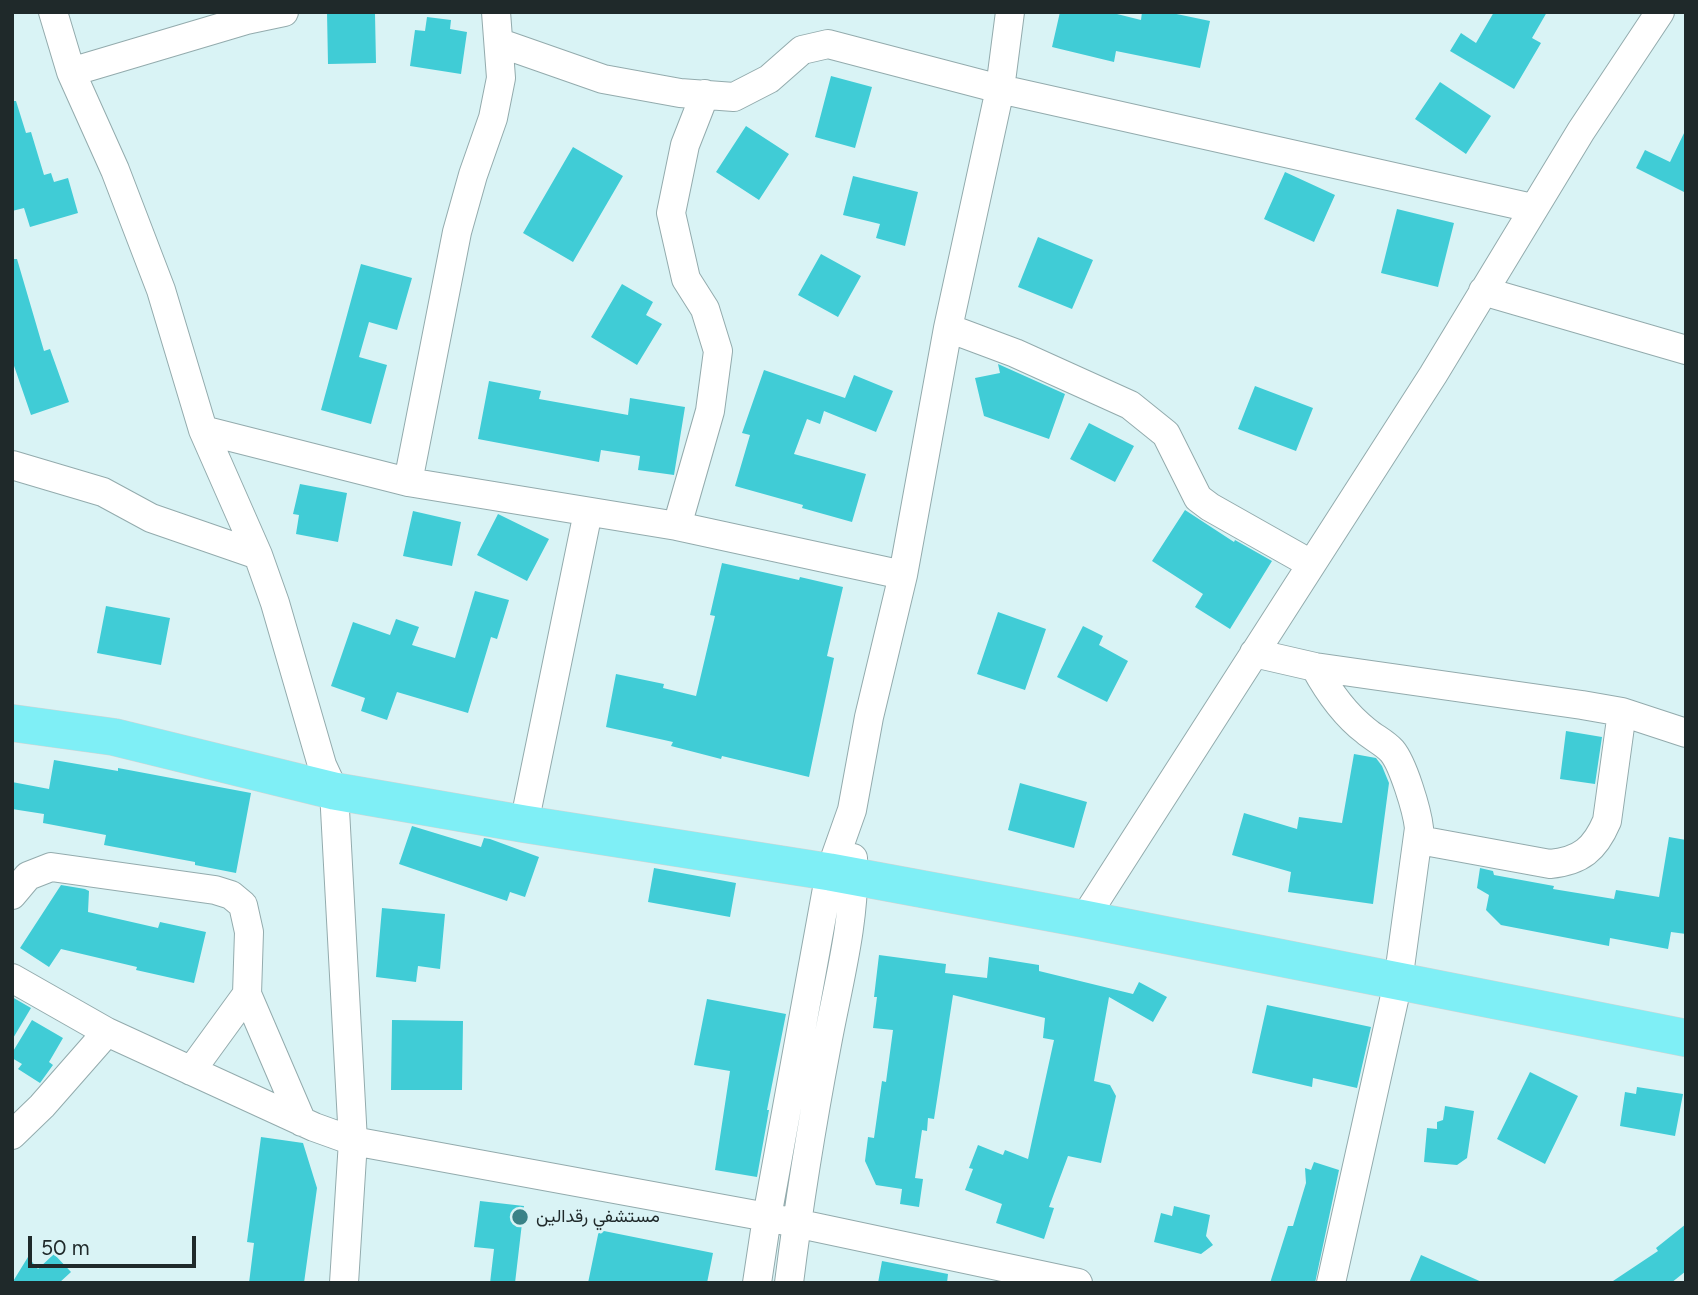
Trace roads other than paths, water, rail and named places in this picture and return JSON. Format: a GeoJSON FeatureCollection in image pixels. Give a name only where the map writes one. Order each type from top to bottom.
{"type":"FeatureCollection","features":[{"type":"Feature","properties":{"kind":"main road"},"geometry":{"type":"LineString","coordinates":[[12,723],[114,737],[334,791],[842,875],[1084,919],[1686,1038]]}},
{"type":"Feature","properties":{"kind":"street"},"geometry":{"type":"LineString","coordinates":[[53,12],[71,72],[114,170],[161,290],[203,430],[258,555],[275,603],[322,765],[334,791],[353,1141],[344,1283]]}},
{"type":"Feature","properties":{"kind":"street"},"geometry":{"type":"LineString","coordinates":[[71,72],[246,20],[284,12]]}},
{"type":"Feature","properties":{"kind":"street"},"geometry":{"type":"LineString","coordinates":[[408,482],[457,232],[472,175],[493,118],[501,78],[496,12]]}},
{"type":"Feature","properties":{"kind":"street"},"geometry":{"type":"LineString","coordinates":[[757,1283],[767,1217],[842,875],[869,717],[903,575],[948,328],[1000,89],[1010,12]]}},
{"type":"Feature","properties":{"kind":"street"},"geometry":{"type":"LineString","coordinates":[[1084,919],[1433,375],[1532,208],[1660,12]]}},
{"type":"Feature","properties":{"kind":"street"},"geometry":{"type":"LineString","coordinates":[[500,43],[603,79],[680,93],[734,96],[769,79],[803,50],[828,44],[1000,89],[1532,208]]}},
{"type":"Feature","properties":{"kind":"street"},"geometry":{"type":"LineString","coordinates":[[677,526],[709,411],[718,351],[705,309],[686,279],[671,213],[685,145],[705,94]]}},
{"type":"Feature","properties":{"kind":"street"},"geometry":{"type":"LineString","coordinates":[[1483,291],[1686,350]]}},
{"type":"Feature","properties":{"kind":"street"},"geometry":{"type":"LineString","coordinates":[[948,328],[1015,352],[1130,405],[1166,434],[1198,498],[1311,564]]}},
{"type":"Feature","properties":{"kind":"street"},"geometry":{"type":"LineString","coordinates":[[203,430],[408,482],[677,526],[903,575]]}},
{"type":"Feature","properties":{"kind":"street"},"geometry":{"type":"LineString","coordinates":[[12,465],[103,492],[151,518],[258,555]]}},
{"type":"Feature","properties":{"kind":"street"},"geometry":{"type":"LineString","coordinates":[[524,824],[588,512]]}},
{"type":"Feature","properties":{"kind":"street"},"geometry":{"type":"LineString","coordinates":[[1254,653],[1315,667],[1433,685],[1514,693],[1622,712],[1686,733]]}},
{"type":"Feature","properties":{"kind":"street"},"geometry":{"type":"LineString","coordinates":[[1315,667],[1343,710],[1365,731],[1387,746],[1397,758],[1415,803],[1419,840],[1398,982],[1331,1283]]}},
{"type":"Feature","properties":{"kind":"street"},"geometry":{"type":"LineString","coordinates":[[1419,840],[1550,864],[1570,862],[1590,849],[1600,838],[1606,821],[1622,712]]}},
{"type":"Feature","properties":{"kind":"street"},"geometry":{"type":"LineString","coordinates":[[12,895],[28,876],[51,867],[215,890],[232,895],[243,905],[248,932],[247,993],[302,1122]]}},
{"type":"Feature","properties":{"kind":"street"},"geometry":{"type":"LineString","coordinates":[[789,1283],[796,1223],[844,953],[842,875]]}},
{"type":"Feature","properties":{"kind":"street"},"geometry":{"type":"LineString","coordinates":[[12,978],[107,1032],[302,1122],[353,1141],[796,1223],[985,1273],[1065,1281]]}},
{"type":"Feature","properties":{"kind":"street"},"geometry":{"type":"LineString","coordinates":[[191,1071],[247,993]]}},
{"type":"Feature","properties":{"kind":"street"},"geometry":{"type":"LineString","coordinates":[[12,1135],[42,1106],[107,1032]]}},
{"type":"Feature","properties":{"kind":"place","name":"مستشفي رقدالين"},"geometry":{"type":"Point","coordinates":[520,1217]}}]}
